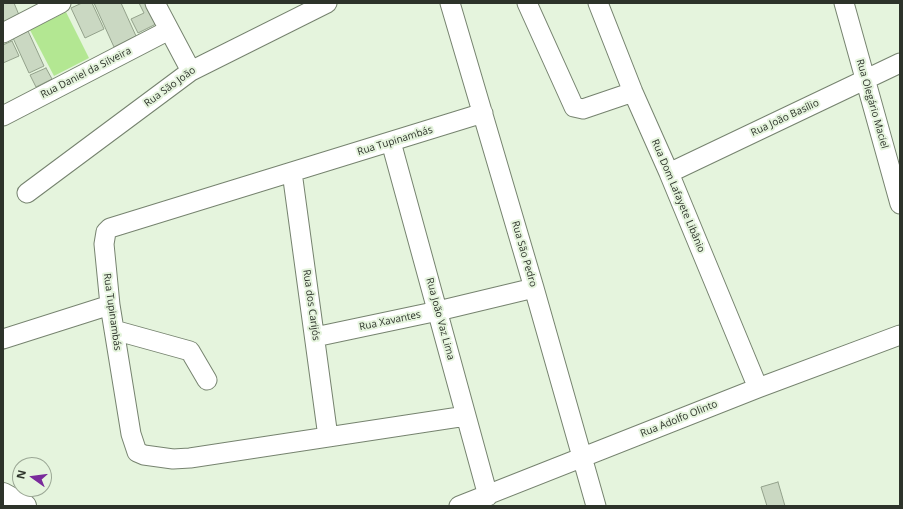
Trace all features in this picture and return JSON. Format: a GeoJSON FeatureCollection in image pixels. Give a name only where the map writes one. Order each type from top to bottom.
{"type":"FeatureCollection","features":[{"type":"Feature","properties":{"kind":"main road"},"geometry":{"type":"LineString","coordinates":[[3,494],[25,506]]}},
{"type":"Feature","properties":{"kind":"street"},"geometry":{"type":"LineString","coordinates":[[3,33],[61,3]]}},
{"type":"Feature","properties":{"kind":"street"},"geometry":{"type":"LineString","coordinates":[[155,3],[191,71]]}},
{"type":"Feature","properties":{"kind":"street","name":"Rua São João"},"geometry":{"type":"LineString","coordinates":[[27,193],[191,71],[327,3]]}},
{"type":"Feature","properties":{"kind":"street","name":"Rua São Pedro"},"geometry":{"type":"LineString","coordinates":[[450,3],[534,288],[596,506]]}},
{"type":"Feature","properties":{"kind":"street"},"geometry":{"type":"LineString","coordinates":[[527,3],[574,107],[583,109],[633,92]]}},
{"type":"Feature","properties":{"kind":"street","name":"Rua Dom Lafayete Libânio"},"geometry":{"type":"LineString","coordinates":[[598,3],[633,92],[669,173],[758,388]]}},
{"type":"Feature","properties":{"kind":"street","name":"Rua Olegário Maciel"},"geometry":{"type":"LineString","coordinates":[[844,3],[900,204]]}},
{"type":"Feature","properties":{"kind":"street","name":"Rua Daniel da Silveira"},"geometry":{"type":"LineString","coordinates":[[3,116],[169,30]]}},
{"type":"Feature","properties":{"kind":"street","name":"Rua João Basílio"},"geometry":{"type":"LineString","coordinates":[[669,173],[900,63]]}},
{"type":"Feature","properties":{"kind":"street","name":"Rua Tupinambás"},"geometry":{"type":"LineString","coordinates":[[466,416],[190,458],[144,455],[137,452],[134,445],[110,305],[104,244],[106,232],[110,228],[483,113]]}},
{"type":"Feature","properties":{"kind":"street","name":"Rua João Vaz Lima"},"geometry":{"type":"LineString","coordinates":[[391,142],[488,496]]}},
{"type":"Feature","properties":{"kind":"street","name":"Rua dos Carijós"},"geometry":{"type":"LineString","coordinates":[[292,172],[328,437]]}},
{"type":"Feature","properties":{"kind":"street","name":"Rua Xavantes"},"geometry":{"type":"LineString","coordinates":[[315,337],[438,311],[534,288]]}},
{"type":"Feature","properties":{"kind":"street"},"geometry":{"type":"LineString","coordinates":[[3,339],[110,305]]}},
{"type":"Feature","properties":{"kind":"street"},"geometry":{"type":"LineString","coordinates":[[114,330],[190,351],[208,380]]}},
{"type":"Feature","properties":{"kind":"street","name":"Rua Adolfo Olinto"},"geometry":{"type":"LineString","coordinates":[[459,506],[488,496],[758,388],[900,334]]}},
{"type":"Feature","properties":{"kind":"green space"},"geometry":{"type":"Polygon","coordinates":[[[66,12],[89,58],[54,76],[30,30],[66,12]]]}},
{"type":"Feature","properties":{"kind":"building"},"geometry":{"type":"Polygon","coordinates":[[[3,3],[14,3],[19,15],[3,23],[3,3]]]}},
{"type":"Feature","properties":{"kind":"building"},"geometry":{"type":"Polygon","coordinates":[[[82,3],[92,3],[104,29],[85,38],[71,8],[82,3]]]}},
{"type":"Feature","properties":{"kind":"building"},"geometry":{"type":"Polygon","coordinates":[[[94,3],[121,3],[136,36],[114,47],[94,3]]]}},
{"type":"Feature","properties":{"kind":"building"},"geometry":{"type":"Polygon","coordinates":[[[139,3],[148,3],[158,23],[138,33],[131,19],[144,13],[139,3]]]}},
{"type":"Feature","properties":{"kind":"building"},"geometry":{"type":"Polygon","coordinates":[[[28,31],[44,66],[29,73],[13,38],[28,31]]]}},
{"type":"Feature","properties":{"kind":"building"},"geometry":{"type":"Polygon","coordinates":[[[12,41],[19,56],[3,63],[3,45],[12,41]]]}},
{"type":"Feature","properties":{"kind":"building"},"geometry":{"type":"Polygon","coordinates":[[[46,68],[52,79],[36,87],[30,75],[46,68]]]}},
{"type":"Feature","properties":{"kind":"building"},"geometry":{"type":"Polygon","coordinates":[[[778,482],[785,506],[767,506],[761,487],[778,482]]]}}]}
